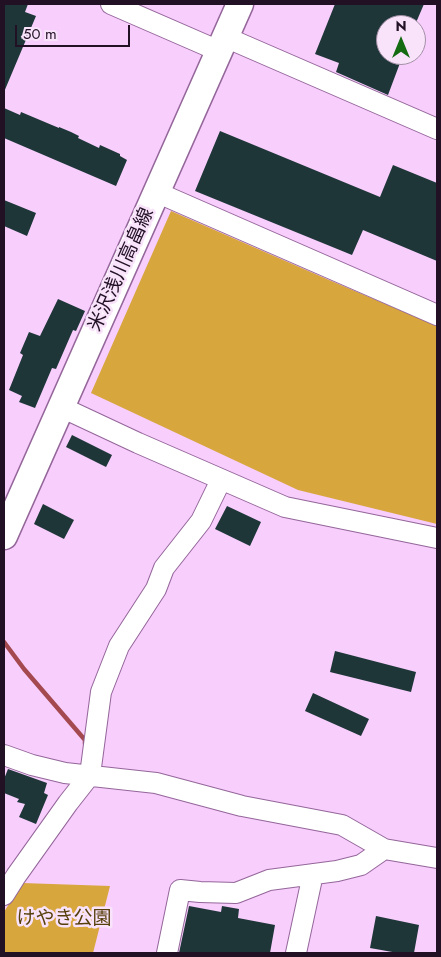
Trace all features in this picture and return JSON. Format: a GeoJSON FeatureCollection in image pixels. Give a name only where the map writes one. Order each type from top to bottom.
{"type":"FeatureCollection","features":[{"type":"Feature","properties":{"kind":"main road","name":"米沢浅川高畠線"},"geometry":{"type":"LineString","coordinates":[[4,536],[240,4]]}},
{"type":"Feature","properties":{"kind":"street"},"geometry":{"type":"LineString","coordinates":[[111,4],[222,44],[437,129]]}},
{"type":"Feature","properties":{"kind":"street"},"geometry":{"type":"LineString","coordinates":[[156,192],[437,315]]}},
{"type":"Feature","properties":{"kind":"street"},"geometry":{"type":"LineString","coordinates":[[61,407],[220,480],[285,507],[437,538]]}},
{"type":"Feature","properties":{"kind":"street"},"geometry":{"type":"LineString","coordinates":[[4,895],[68,803],[80,774],[101,692],[119,646],[156,589],[164,568],[202,522],[220,480]]}},
{"type":"Feature","properties":{"kind":"street"},"geometry":{"type":"LineString","coordinates":[[4,755],[32,765],[80,774],[156,783],[242,806],[342,825],[384,850],[437,858]]}},
{"type":"Feature","properties":{"kind":"street"},"geometry":{"type":"LineString","coordinates":[[167,953],[180,890],[236,893],[269,880],[361,866],[384,850]]}},
{"type":"Feature","properties":{"kind":"street"},"geometry":{"type":"LineString","coordinates":[[296,953],[313,874]]}},
{"type":"Feature","properties":{"kind":"green space"},"geometry":{"type":"Polygon","coordinates":[[[171,211],[437,326],[437,524],[298,490],[91,393],[171,211]]]}},
{"type":"Feature","properties":{"kind":"green space","name":"けやき公園"},"geometry":{"type":"Polygon","coordinates":[[[22,883],[110,886],[93,953],[4,953],[4,912],[22,883]]]}},
{"type":"Feature","properties":{"kind":"building"},"geometry":{"type":"Polygon","coordinates":[[[4,4],[28,4],[25,12],[36,16],[4,92],[4,4]]]}},
{"type":"Feature","properties":{"kind":"building"},"geometry":{"type":"Polygon","coordinates":[[[335,4],[424,4],[419,15],[376,15],[376,65],[399,65],[388,95],[336,72],[339,63],[315,54],[335,4]]]}},
{"type":"Feature","properties":{"kind":"building"},"geometry":{"type":"Polygon","coordinates":[[[4,108],[20,115],[21,112],[59,127],[99,148],[100,145],[120,154],[120,156],[127,160],[116,186],[4,138],[4,108]]]}},
{"type":"Feature","properties":{"kind":"building"},"geometry":{"type":"Polygon","coordinates":[[[220,131],[380,197],[393,165],[437,183],[437,261],[363,230],[352,255],[195,191],[220,131]]]}},
{"type":"Feature","properties":{"kind":"building"},"geometry":{"type":"Polygon","coordinates":[[[4,200],[36,213],[27,236],[4,226],[4,200]]]}},
{"type":"Feature","properties":{"kind":"building"},"geometry":{"type":"Polygon","coordinates":[[[58,299],[85,311],[76,331],[73,330],[56,369],[52,368],[35,408],[19,402],[22,396],[9,390],[23,355],[20,353],[29,332],[40,336],[58,299]]]}},
{"type":"Feature","properties":{"kind":"building"},"geometry":{"type":"Polygon","coordinates":[[[72,435],[112,455],[106,467],[66,447],[72,435]]]}},
{"type":"Feature","properties":{"kind":"building"},"geometry":{"type":"Polygon","coordinates":[[[43,504],[74,520],[64,539],[34,524],[43,504]]]}},
{"type":"Feature","properties":{"kind":"building"},"geometry":{"type":"Polygon","coordinates":[[[227,506],[261,522],[250,546],[215,529],[227,506]]]}},
{"type":"Feature","properties":{"kind":"building"},"geometry":{"type":"Polygon","coordinates":[[[335,651],[416,672],[411,692],[330,672],[335,651]]]}},
{"type":"Feature","properties":{"kind":"building"},"geometry":{"type":"Polygon","coordinates":[[[313,693],[369,719],[361,736],[305,711],[313,693]]]}},
{"type":"Feature","properties":{"kind":"building"},"geometry":{"type":"Polygon","coordinates":[[[8,769],[47,783],[44,793],[48,795],[36,824],[19,817],[25,804],[17,802],[19,799],[4,793],[4,779],[8,769]]]}},
{"type":"Feature","properties":{"kind":"building"},"geometry":{"type":"Polygon","coordinates":[[[189,906],[221,912],[222,906],[239,909],[238,918],[275,925],[270,953],[179,953],[189,906]]]}},
{"type":"Feature","properties":{"kind":"building"},"geometry":{"type":"Polygon","coordinates":[[[376,916],[419,925],[414,953],[398,953],[370,948],[376,916]]]}},
{"type":"Feature","properties":{"kind":"waterway"},"geometry":{"type":"LineString","coordinates":[[4,642],[24,669],[85,740],[85,744]]}}]}
